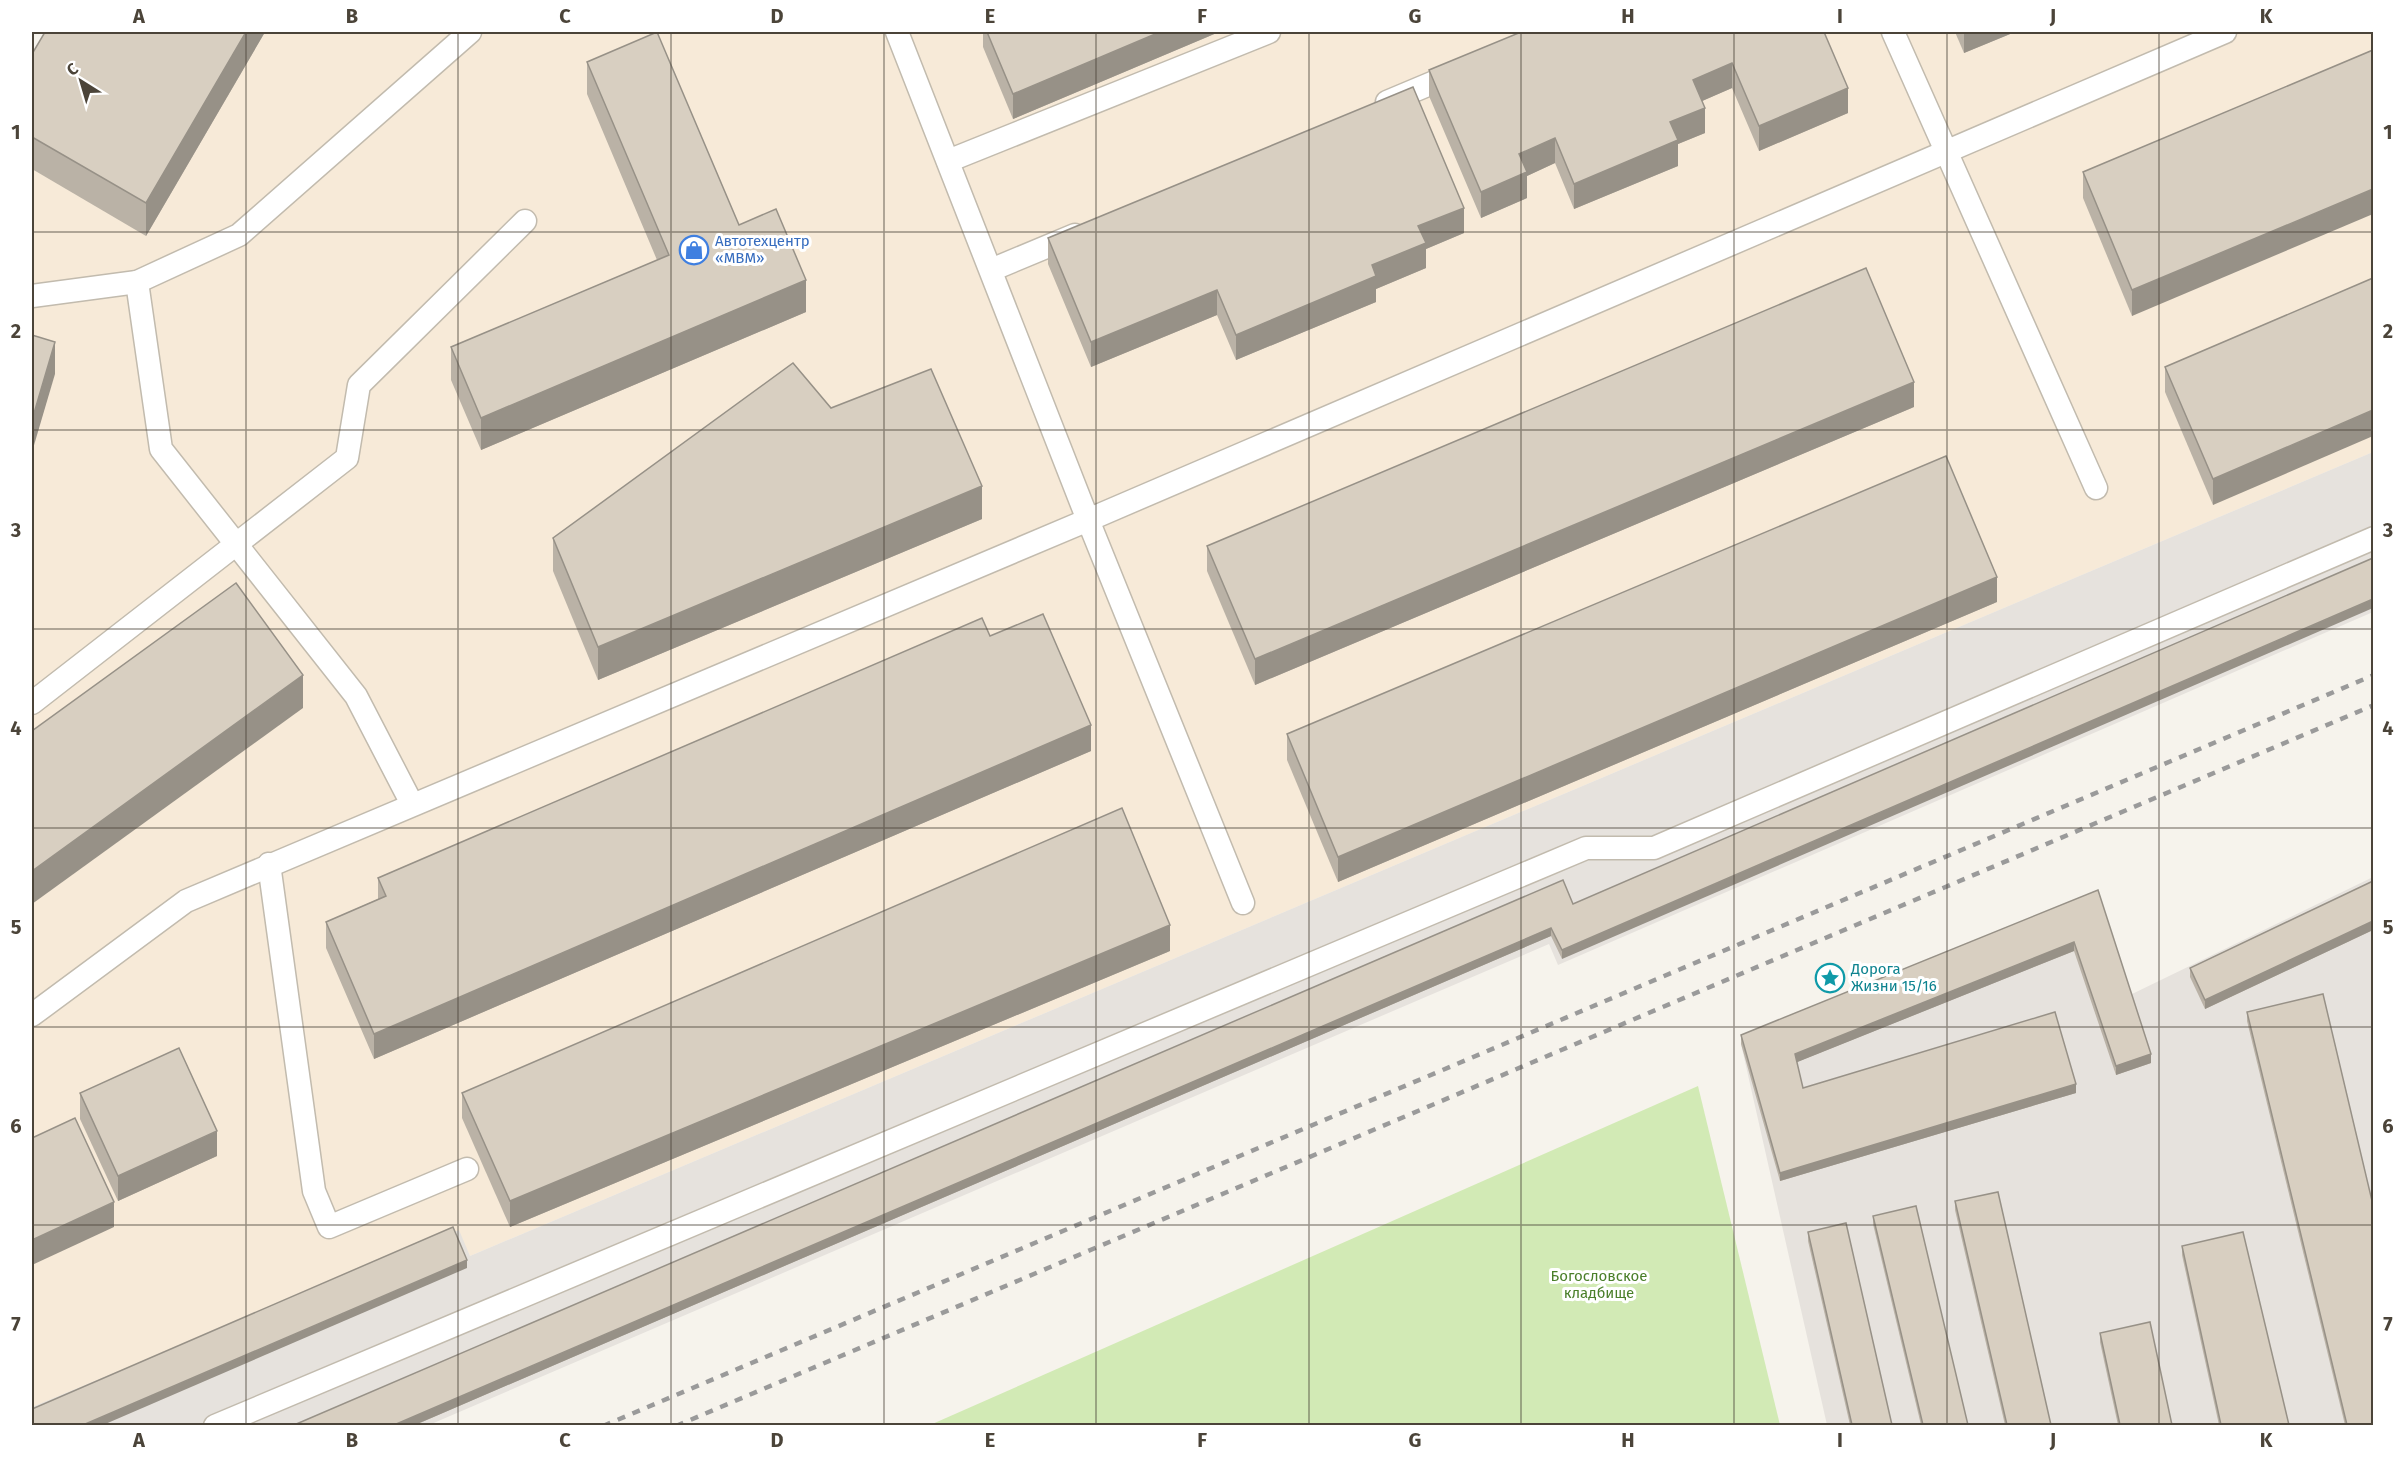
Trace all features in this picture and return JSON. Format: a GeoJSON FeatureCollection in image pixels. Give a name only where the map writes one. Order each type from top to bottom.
{"type":"FeatureCollection","features":[{"type":"Feature","properties":{"kind":"lane"},"geometry":{"type":"LineString","coordinates":[[32,296],[138,282],[239,236],[470,32]]}},
{"type":"Feature","properties":{"kind":"lane"},"geometry":{"type":"LineString","coordinates":[[897,32],[1088,520],[1243,903]]}},
{"type":"Feature","properties":{"kind":"lane"},"geometry":{"type":"LineString","coordinates":[[948,161],[1269,32]]}},
{"type":"Feature","properties":{"kind":"lane"},"geometry":{"type":"LineString","coordinates":[[1893,32],[2096,488]]}},
{"type":"Feature","properties":{"kind":"lane"},"geometry":{"type":"LineString","coordinates":[[32,1015],[186,901],[1088,520],[1946,149],[2225,32]]}},
{"type":"Feature","properties":{"kind":"lane"},"geometry":{"type":"LineString","coordinates":[[1366,111],[1476,64]]}},
{"type":"Feature","properties":{"kind":"lane"},"geometry":{"type":"LineString","coordinates":[[32,703],[347,458],[359,385],[525,221]]}},
{"type":"Feature","properties":{"kind":"lane"},"geometry":{"type":"LineString","coordinates":[[991,270],[1090,228]]}},
{"type":"Feature","properties":{"kind":"lane"},"geometry":{"type":"LineString","coordinates":[[138,282],[161,449],[356,696],[412,804]]}},
{"type":"Feature","properties":{"kind":"lane"},"geometry":{"type":"LineString","coordinates":[[215,1425],[1586,848],[1654,848],[2373,538]]}},
{"type":"Feature","properties":{"kind":"lane"},"geometry":{"type":"LineString","coordinates":[[269,864],[314,1191],[329,1227],[467,1169]]}},
{"type":"Feature","properties":{"kind":"shaded area"},"geometry":{"type":"Polygon","coordinates":[[[55,32],[2373,32],[2373,452],[470,1256],[458,1231],[32,1408],[32,72],[55,32]]]}},
{"type":"Feature","properties":{"kind":"shaded area"},"geometry":{"type":"Polygon","coordinates":[[[2373,452],[2373,612],[1558,965],[1549,944],[429,1425],[32,1426],[32,1407],[459,1230],[470,1256],[2373,452]]]}},
{"type":"Feature","properties":{"kind":"shaded area"},"geometry":{"type":"Polygon","coordinates":[[[2373,877],[2373,1425],[1827,1425],[1741,1044],[2098,899],[2130,995],[2373,877]]]}},
{"type":"Feature","properties":{"kind":"green space","name":"Богословское кладбище"},"geometry":{"type":"Polygon","coordinates":[[[1698,1086],[1780,1425],[930,1425],[1698,1086]]]}},
{"type":"Feature","properties":{"kind":"building"},"geometry":{"type":"Polygon","coordinates":[[[45,32],[246,32],[146,203],[32,137],[32,54],[45,32]]]}},
{"type":"Feature","properties":{"kind":"building","name":"Автотехцентр «МВМ»"},"geometry":{"type":"Polygon","coordinates":[[[657,32],[739,225],[776,209],[806,280],[481,418],[451,347],[669,255],[587,62],[657,32]]]}},
{"type":"Feature","properties":{"kind":"building"},"geometry":{"type":"Polygon","coordinates":[[[987,32],[1160,32],[1013,94],[987,32]]]}},
{"type":"Feature","properties":{"kind":"building"},"geometry":{"type":"Polygon","coordinates":[[[1521,32],[1824,32],[1848,88],[1759,126],[1732,63],[1693,80],[1705,108],[1670,122],[1678,140],[1574,184],[1555,138],[1519,154],[1527,172],[1481,192],[1429,70],[1521,32]]]}},
{"type":"Feature","properties":{"kind":"building"},"geometry":{"type":"Polygon","coordinates":[[[2373,50],[2373,189],[2132,290],[2083,172],[2373,50]]]}},
{"type":"Feature","properties":{"kind":"building"},"geometry":{"type":"Polygon","coordinates":[[[1413,87],[1464,208],[1418,226],[1426,243],[1372,265],[1376,276],[1236,335],[1217,290],[1091,342],[1048,238],[1413,87]]]}},
{"type":"Feature","properties":{"kind":"building"},"geometry":{"type":"Polygon","coordinates":[[[1866,268],[1914,382],[1255,659],[1207,546],[1866,268]]]}},
{"type":"Feature","properties":{"kind":"building"},"geometry":{"type":"Polygon","coordinates":[[[2373,278],[2373,410],[2213,479],[2165,367],[2373,278]]]}},
{"type":"Feature","properties":{"kind":"building"},"geometry":{"type":"Polygon","coordinates":[[[32,335],[55,342],[32,420],[32,335]]]}},
{"type":"Feature","properties":{"kind":"building"},"geometry":{"type":"Polygon","coordinates":[[[793,363],[831,408],[931,369],[982,486],[598,647],[553,538],[793,363]]]}},
{"type":"Feature","properties":{"kind":"building"},"geometry":{"type":"Polygon","coordinates":[[[1946,456],[1997,577],[1338,857],[1287,734],[1946,456]]]}},
{"type":"Feature","properties":{"kind":"building"},"geometry":{"type":"Polygon","coordinates":[[[2373,558],[2373,599],[1562,950],[1551,928],[394,1425],[294,1425],[1563,880],[1573,904],[2373,558]]]}},
{"type":"Feature","properties":{"kind":"building"},"geometry":{"type":"Polygon","coordinates":[[[236,583],[303,675],[32,871],[32,731],[236,583]]]}},
{"type":"Feature","properties":{"kind":"building"},"geometry":{"type":"Polygon","coordinates":[[[1043,614],[1091,725],[374,1034],[326,922],[386,896],[378,878],[982,618],[990,636],[1043,614]]]}},
{"type":"Feature","properties":{"kind":"building"},"geometry":{"type":"Polygon","coordinates":[[[1122,808],[1170,925],[510,1201],[462,1093],[1122,808]]]}},
{"type":"Feature","properties":{"kind":"building"},"geometry":{"type":"Polygon","coordinates":[[[2373,881],[2373,921],[2205,1000],[2190,968],[2373,881]]]}},
{"type":"Feature","properties":{"kind":"building"},"geometry":{"type":"Polygon","coordinates":[[[2098,890],[2151,1054],[2116,1066],[2074,942],[1795,1054],[1803,1088],[2055,1012],[2076,1084],[1780,1173],[1741,1035],[2098,890]]]}},
{"type":"Feature","properties":{"kind":"building"},"geometry":{"type":"Polygon","coordinates":[[[2323,994],[2373,1205],[2373,1425],[2347,1425],[2247,1012],[2323,994]]]}},
{"type":"Feature","properties":{"kind":"building"},"geometry":{"type":"Polygon","coordinates":[[[179,1048],[217,1131],[118,1176],[80,1093],[179,1048]]]}},
{"type":"Feature","properties":{"kind":"building"},"geometry":{"type":"Polygon","coordinates":[[[75,1118],[114,1202],[32,1240],[32,1138],[75,1118]]]}},
{"type":"Feature","properties":{"kind":"building"},"geometry":{"type":"Polygon","coordinates":[[[1998,1192],[2051,1425],[2007,1425],[1955,1201],[1998,1192]]]}},
{"type":"Feature","properties":{"kind":"building"},"geometry":{"type":"Polygon","coordinates":[[[1916,1206],[1968,1425],[1923,1425],[1873,1216],[1916,1206]]]}},
{"type":"Feature","properties":{"kind":"building"},"geometry":{"type":"Polygon","coordinates":[[[1846,1223],[1892,1425],[1852,1425],[1808,1232],[1846,1223]]]}},
{"type":"Feature","properties":{"kind":"building"},"geometry":{"type":"Polygon","coordinates":[[[453,1227],[467,1260],[83,1425],[32,1425],[32,1409],[453,1227]]]}},
{"type":"Feature","properties":{"kind":"building"},"geometry":{"type":"Polygon","coordinates":[[[2243,1232],[2289,1425],[2221,1425],[2182,1246],[2243,1232]]]}},
{"type":"Feature","properties":{"kind":"building"},"geometry":{"type":"Polygon","coordinates":[[[2150,1322],[2172,1425],[2120,1425],[2100,1333],[2150,1322]]]}},
{"type":"Feature","properties":{"kind":"railway"},"geometry":{"type":"LineString","coordinates":[[603,1426],[2374,675]]}},
{"type":"Feature","properties":{"kind":"railway"},"geometry":{"type":"LineString","coordinates":[[676,1426],[2374,705]]}},
{"type":"Feature","properties":{"kind":"place","name":"Автотехцентр «МВМ»"},"geometry":{"type":"Point","coordinates":[694,250]}},
{"type":"Feature","properties":{"kind":"place","name":"Дорога Жизни 15/16"},"geometry":{"type":"Point","coordinates":[1830,978]}}]}
